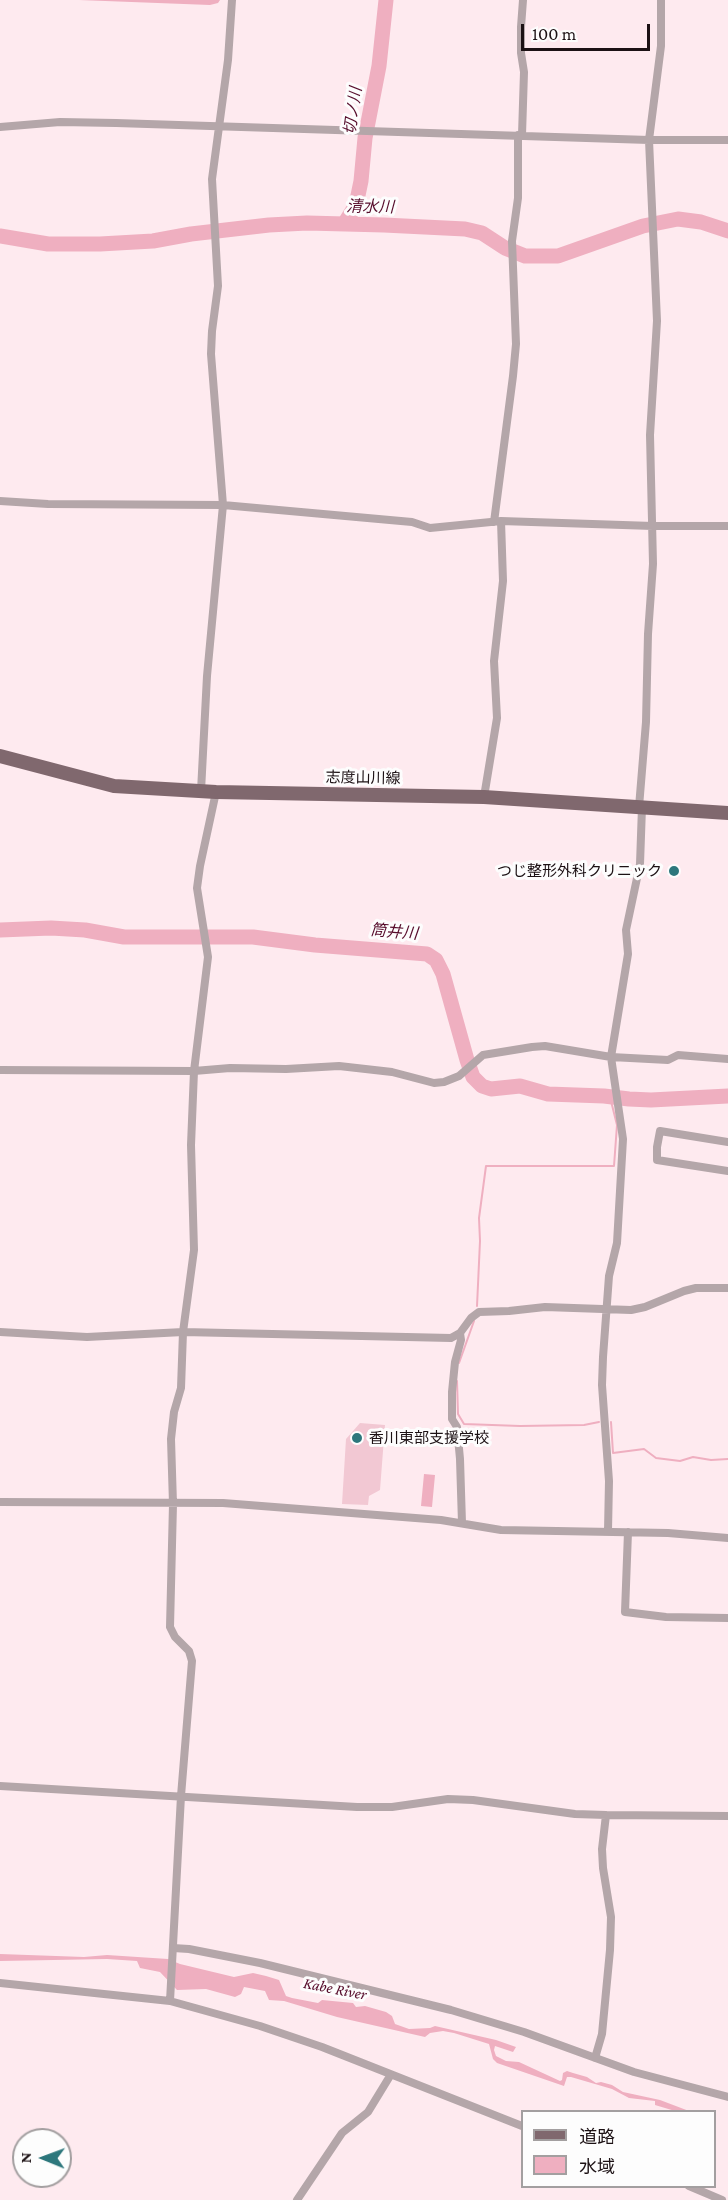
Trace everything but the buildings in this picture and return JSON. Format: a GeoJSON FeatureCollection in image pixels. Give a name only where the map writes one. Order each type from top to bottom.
{"type":"FeatureCollection","features":[{"type":"Feature","properties":{"kind":"main road","name":"志度山川線"},"geometry":{"type":"LineString","coordinates":[[0,756],[114,786],[216,792],[484,797],[728,813]]}},
{"type":"Feature","properties":{"kind":"street"},"geometry":{"type":"LineString","coordinates":[[201,791],[207,675],[223,505],[211,354],[218,286],[212,179],[220,126],[232,0]]}},
{"type":"Feature","properties":{"kind":"street"},"geometry":{"type":"LineString","coordinates":[[484,797],[497,718],[494,661],[503,580],[498,522],[516,344],[512,241],[518,198],[524,72],[521,53],[523,0]]}},
{"type":"Feature","properties":{"kind":"street"},"geometry":{"type":"LineString","coordinates":[[608,1531],[609,1481],[602,1385],[609,1276],[617,1243],[623,1138],[612,1057],[628,954],[626,930],[640,864],[653,526],[650,435],[657,321],[648,140],[661,46],[661,0]]}},
{"type":"Feature","properties":{"kind":"street"},"geometry":{"type":"LineString","coordinates":[[0,127],[60,122],[648,140],[728,140]]}},
{"type":"Feature","properties":{"kind":"street"},"geometry":{"type":"LineString","coordinates":[[0,501],[48,504],[223,505],[412,522],[430,528],[498,522],[728,526]]}},
{"type":"Feature","properties":{"kind":"street"},"geometry":{"type":"LineString","coordinates":[[171,1998],[181,1796],[192,1661],[189,1651],[175,1637],[170,1627],[171,1439],[174,1412],[181,1388],[183,1332],[194,1250],[191,1155],[194,1071],[208,957],[197,888],[216,792]]}},
{"type":"Feature","properties":{"kind":"street"},"geometry":{"type":"LineString","coordinates":[[0,1070],[194,1071],[339,1066],[392,1072],[434,1083],[459,1076],[483,1055],[532,1047],[545,1046],[612,1057],[668,1060],[678,1054],[728,1059]]}},
{"type":"Feature","properties":{"kind":"street"},"geometry":{"type":"LineString","coordinates":[[728,1142],[660,1131],[657,1147],[657,1160],[728,1171]]}},
{"type":"Feature","properties":{"kind":"street"},"geometry":{"type":"LineString","coordinates":[[0,1332],[87,1337],[183,1332],[265,1332],[424,1339],[451,1338],[460,1333],[471,1318],[479,1312],[545,1307],[631,1310],[696,1288],[728,1288]]}},
{"type":"Feature","properties":{"kind":"street"},"geometry":{"type":"LineString","coordinates":[[460,1333],[461,1340],[455,1362],[452,1392],[452,1419],[457,1426],[462,1523]]}},
{"type":"Feature","properties":{"kind":"street"},"geometry":{"type":"LineString","coordinates":[[0,1502],[222,1503],[462,1523],[501,1530],[668,1533],[728,1539]]}},
{"type":"Feature","properties":{"kind":"street"},"geometry":{"type":"LineString","coordinates":[[628,1532],[625,1612],[666,1617],[728,1618]]}},
{"type":"Feature","properties":{"kind":"street"},"geometry":{"type":"LineString","coordinates":[[0,1786],[381,1807],[448,1799],[473,1800],[574,1814],[728,1816]]}},
{"type":"Feature","properties":{"kind":"street"},"geometry":{"type":"LineString","coordinates":[[595,2058],[602,2034],[610,1950],[611,1917],[602,1849],[606,1815]]}},
{"type":"Feature","properties":{"kind":"street"},"geometry":{"type":"LineString","coordinates":[[173,1951],[189,1949],[260,1963],[452,2010],[524,2032],[634,2072],[728,2097]]}},
{"type":"Feature","properties":{"kind":"street"},"geometry":{"type":"LineString","coordinates":[[0,1983],[171,1998],[322,2047],[390,2076],[521,2126]]}},
{"type":"Feature","properties":{"kind":"street"},"geometry":{"type":"LineString","coordinates":[[297,2200],[342,2133],[368,2112],[390,2076]]}},
{"type":"Feature","properties":{"kind":"street"},"geometry":{"type":"LineString","coordinates":[[692,2188],[722,2200]]}},
{"type":"Feature","properties":{"kind":"shaded area"},"geometry":{"type":"Polygon","coordinates":[[[360,1423],[385,1425],[380,1490],[369,1496],[368,1505],[342,1504],[346,1439],[360,1423]]]}},
{"type":"Feature","properties":{"kind":"water"},"geometry":{"type":"Polygon","coordinates":[[[79,0],[220,0],[210,5],[79,0]]]}},
{"type":"Feature","properties":{"kind":"water"},"geometry":{"type":"Polygon","coordinates":[[[424,1474],[435,1475],[432,1507],[421,1506],[424,1474]]]}},
{"type":"Feature","properties":{"kind":"water"},"geometry":{"type":"Polygon","coordinates":[[[0,1954],[84,1957],[107,1955],[168,1959],[234,1977],[253,1973],[279,1980],[286,1996],[292,1998],[318,2003],[322,2000],[353,2003],[356,2007],[365,2006],[386,2012],[392,2016],[395,2024],[409,2029],[435,2026],[496,2040],[516,2047],[513,2052],[495,2046],[496,2056],[506,2061],[519,2062],[560,2081],[563,2073],[567,2071],[587,2077],[596,2083],[612,2085],[623,2092],[660,2100],[686,2110],[672,2110],[655,2105],[655,2101],[629,2098],[612,2089],[571,2077],[567,2077],[564,2086],[497,2063],[493,2059],[489,2044],[454,2033],[443,2031],[430,2033],[425,2037],[337,2017],[284,2001],[269,2000],[265,1991],[244,1987],[241,1994],[235,1997],[206,1989],[177,1990],[160,1972],[140,1968],[137,1961],[107,1959],[0,1961],[0,1954]]]}},
{"type":"Feature","properties":{"kind":"waterway","name":"切ノ川"},"geometry":{"type":"LineString","coordinates":[[344,224],[356,205],[361,181],[365,138],[379,66],[386,0]]}},
{"type":"Feature","properties":{"kind":"waterway","name":"清水川"},"geometry":{"type":"LineString","coordinates":[[0,236],[48,244],[100,244],[153,241],[269,225],[307,223],[384,225],[465,229],[482,233],[505,248],[525,256],[558,256],[643,226],[678,219],[701,222],[728,231]]}},
{"type":"Feature","properties":{"kind":"waterway","name":"筒井川"},"geometry":{"type":"LineString","coordinates":[[0,930],[51,928],[85,930],[124,937],[253,937],[315,945],[427,954],[436,960],[443,974],[467,1060],[473,1077],[482,1086],[491,1089],[520,1086],[548,1094],[651,1100],[728,1096]]}},
{"type":"Feature","properties":{"kind":"waterway"},"geometry":{"type":"LineString","coordinates":[[477,1306],[479,1218],[486,1166],[614,1166],[617,1125],[610,1097]]}},
{"type":"Feature","properties":{"kind":"waterway"},"geometry":{"type":"LineString","coordinates":[[459,1363],[474,1321]]}},
{"type":"Feature","properties":{"kind":"waterway"},"geometry":{"type":"LineString","coordinates":[[457,1381],[458,1414],[464,1424],[520,1426],[584,1425],[599,1422]]}},
{"type":"Feature","properties":{"kind":"waterway"},"geometry":{"type":"LineString","coordinates":[[611,1422],[613,1453],[644,1449],[656,1458],[680,1461],[693,1457],[711,1460],[728,1459]]}},
{"type":"Feature","properties":{"kind":"place","name":"つじ整形外科クリニック"},"geometry":{"type":"Point","coordinates":[674,871]}},
{"type":"Feature","properties":{"kind":"place","name":"香川東部支援学校"},"geometry":{"type":"Point","coordinates":[357,1438]}},
{"type":"Feature","properties":{"kind":"water label","name":"Kabe River"},"geometry":{"type":"Point","coordinates":[335,1989]}}]}
